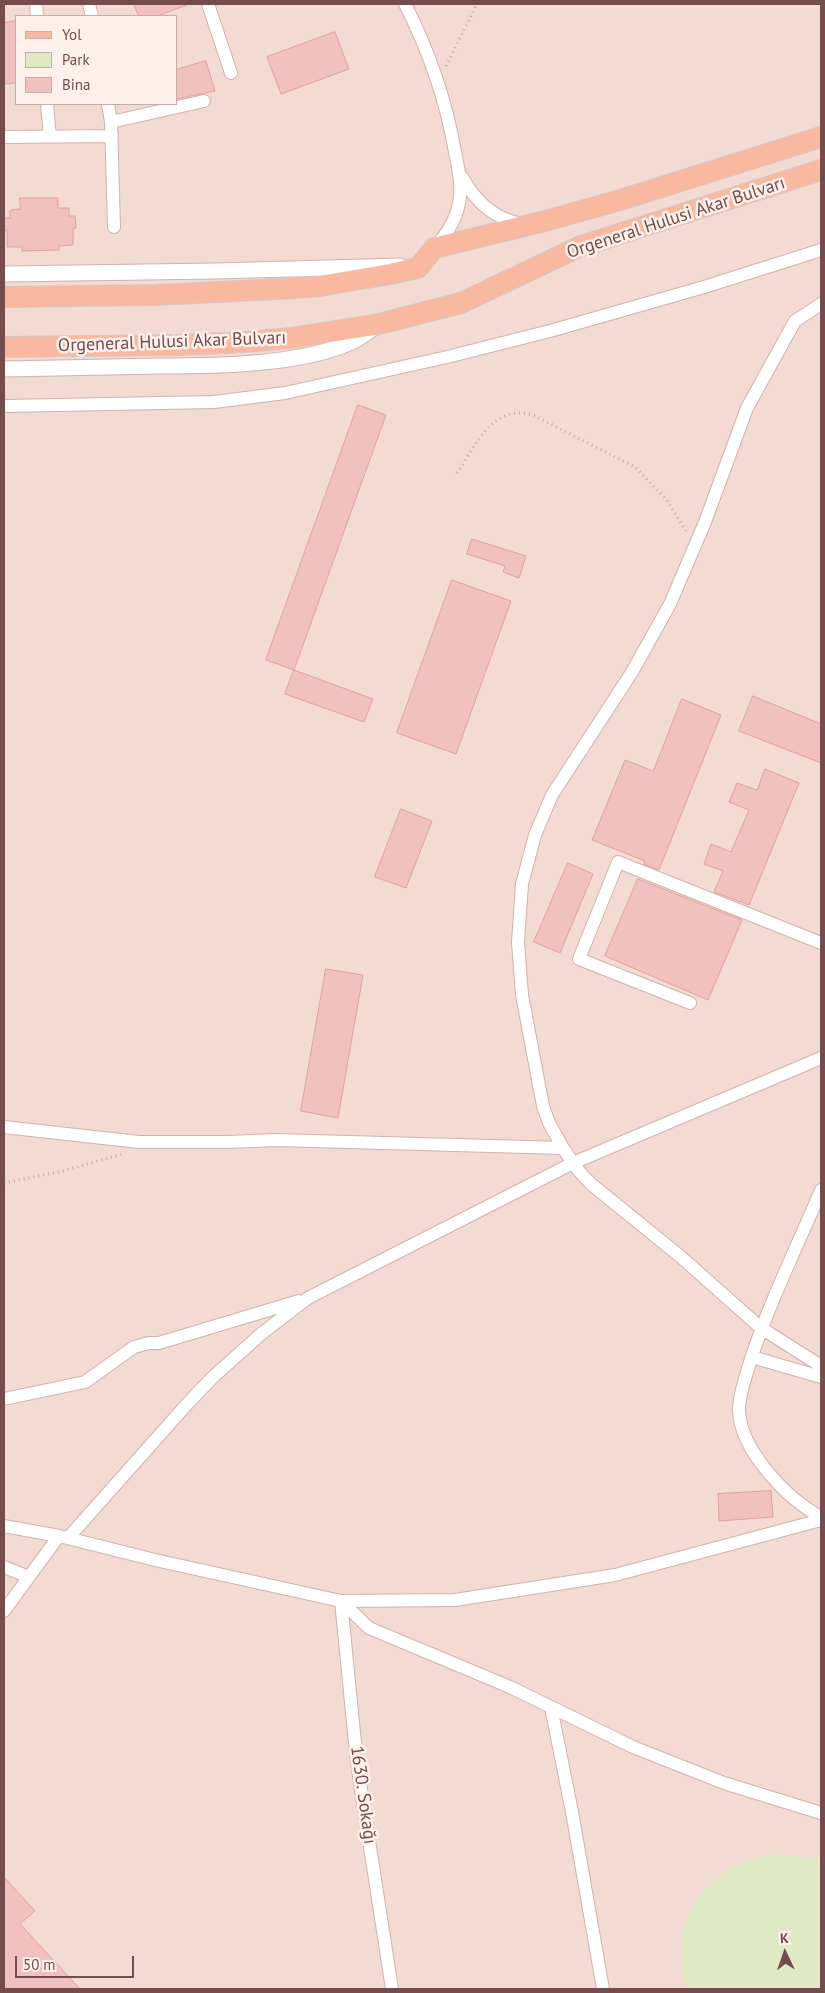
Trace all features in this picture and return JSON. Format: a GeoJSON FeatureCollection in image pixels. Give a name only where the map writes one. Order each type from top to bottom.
{"type":"FeatureCollection","features":[{"type":"Feature","properties":{"kind":"main road","name":"Orgeneral Hulusi Akar Bulvarı"},"geometry":{"type":"LineString","coordinates":[[434,248],[530,225],[616,201],[821,137]]}},
{"type":"Feature","properties":{"kind":"main road","name":"Orgeneral Hulusi Akar Bulvarı"},"geometry":{"type":"LineString","coordinates":[[4,347],[179,345],[245,342],[292,338],[379,324],[461,303],[581,246],[821,170]]}},
{"type":"Feature","properties":{"kind":"main road"},"geometry":{"type":"LineString","coordinates":[[4,297],[155,295],[279,289],[361,280],[418,268],[434,248]]}},
{"type":"Feature","properties":{"kind":"street"},"geometry":{"type":"LineString","coordinates":[[208,4],[231,73]]}},
{"type":"Feature","properties":{"kind":"street"},"geometry":{"type":"LineString","coordinates":[[405,4],[425,46],[445,104],[461,185],[458,209],[449,230],[434,248]]}},
{"type":"Feature","properties":{"kind":"street"},"geometry":{"type":"LineString","coordinates":[[111,122],[204,100]]}},
{"type":"Feature","properties":{"kind":"street"},"geometry":{"type":"LineString","coordinates":[[46,105],[50,137]]}},
{"type":"Feature","properties":{"kind":"street"},"geometry":{"type":"LineString","coordinates":[[108,105],[112,136],[114,227]]}},
{"type":"Feature","properties":{"kind":"street"},"geometry":{"type":"LineString","coordinates":[[4,138],[112,136]]}},
{"type":"Feature","properties":{"kind":"street"},"geometry":{"type":"LineString","coordinates":[[459,172],[475,198],[492,212],[504,219],[530,225]]}},
{"type":"Feature","properties":{"kind":"street"},"geometry":{"type":"LineString","coordinates":[[4,406],[214,402],[292,392],[447,357],[550,331],[704,287],[821,250]]}},
{"type":"Feature","properties":{"kind":"street"},"geometry":{"type":"LineString","coordinates":[[4,274],[216,271],[389,265],[418,268]]}},
{"type":"Feature","properties":{"kind":"street"},"geometry":{"type":"LineString","coordinates":[[821,304],[795,321],[747,408],[696,546],[670,604],[649,643],[552,795],[534,835],[527,859],[522,884],[518,942],[522,995],[543,1106],[549,1123],[573,1163],[591,1184],[681,1257],[761,1328],[821,1366]]}},
{"type":"Feature","properties":{"kind":"street"},"geometry":{"type":"LineString","coordinates":[[4,369],[198,366],[272,360],[336,348],[351,343],[379,324]]}},
{"type":"Feature","properties":{"kind":"street"},"geometry":{"type":"LineString","coordinates":[[690,1003],[579,959],[618,862],[821,942]]}},
{"type":"Feature","properties":{"kind":"street"},"geometry":{"type":"LineString","coordinates":[[4,1400],[84,1382],[140,1344],[158,1343],[308,1298],[573,1163],[821,1058]]}},
{"type":"Feature","properties":{"kind":"street"},"geometry":{"type":"LineString","coordinates":[[4,1127],[139,1142],[277,1140],[563,1148]]}},
{"type":"Feature","properties":{"kind":"street"},"geometry":{"type":"LineString","coordinates":[[821,1190],[761,1328],[740,1396],[740,1420],[743,1433],[752,1450],[782,1489],[802,1506],[821,1518]]}},
{"type":"Feature","properties":{"kind":"street"},"geometry":{"type":"LineString","coordinates":[[4,1611],[29,1577],[63,1537],[213,1377],[262,1334],[308,1298]]}},
{"type":"Feature","properties":{"kind":"street"},"geometry":{"type":"LineString","coordinates":[[752,1357],[821,1377]]}},
{"type":"Feature","properties":{"kind":"street"},"geometry":{"type":"LineString","coordinates":[[4,1526],[63,1537],[174,1564],[341,1600],[455,1600],[615,1575],[821,1518]]}},
{"type":"Feature","properties":{"kind":"street"},"geometry":{"type":"LineString","coordinates":[[4,1567],[29,1577]]}},
{"type":"Feature","properties":{"kind":"street"},"geometry":{"type":"LineString","coordinates":[[341,1600],[369,1628],[470,1669],[633,1747],[678,1766],[821,1813]]}},
{"type":"Feature","properties":{"kind":"street","name":"1630. Sokağı"},"geometry":{"type":"LineString","coordinates":[[341,1600],[357,1763],[392,1989]]}},
{"type":"Feature","properties":{"kind":"street"},"geometry":{"type":"LineString","coordinates":[[551,1707],[572,1812],[603,1989]]}},
{"type":"Feature","properties":{"kind":"path"},"geometry":{"type":"LineString","coordinates":[[438,83],[477,4]]}},
{"type":"Feature","properties":{"kind":"path"},"geometry":{"type":"LineString","coordinates":[[457,473],[491,424],[496,420],[502,416],[517,412],[533,415],[635,467],[666,499],[696,546]]}},
{"type":"Feature","properties":{"kind":"path"},"geometry":{"type":"LineString","coordinates":[[4,1183],[63,1171],[127,1153]]}},
{"type":"Feature","properties":{"kind":"shaded area"},"geometry":{"type":"Polygon","coordinates":[[[4,4],[821,4],[821,1989],[4,1989],[4,4]]]}},
{"type":"Feature","properties":{"kind":"green space"},"geometry":{"type":"Polygon","coordinates":[[[777,1854],[821,1859],[821,1989],[687,1989],[681,1964],[682,1941],[687,1919],[697,1899],[712,1882],[730,1869],[752,1859],[777,1854]]]}},
{"type":"Feature","properties":{"kind":"building"},"geometry":{"type":"Polygon","coordinates":[[[134,4],[187,4],[160,15],[139,15],[134,4]]]}},
{"type":"Feature","properties":{"kind":"building"},"geometry":{"type":"Polygon","coordinates":[[[15,21],[15,83],[4,84],[4,23],[15,21]]]}},
{"type":"Feature","properties":{"kind":"building"},"geometry":{"type":"Polygon","coordinates":[[[335,32],[349,69],[281,94],[267,57],[335,32]]]}},
{"type":"Feature","properties":{"kind":"building"},"geometry":{"type":"Polygon","coordinates":[[[206,61],[215,91],[178,99],[178,69],[206,61]]]}},
{"type":"Feature","properties":{"kind":"building"},"geometry":{"type":"Polygon","coordinates":[[[20,198],[58,198],[58,208],[69,208],[69,216],[75,216],[76,228],[73,229],[73,245],[59,246],[59,250],[22,251],[22,247],[7,247],[7,230],[4,231],[4,218],[10,218],[10,210],[20,209],[20,198]]]}},
{"type":"Feature","properties":{"kind":"building"},"geometry":{"type":"Polygon","coordinates":[[[358,405],[386,415],[294,670],[266,660],[358,405]]]}},
{"type":"Feature","properties":{"kind":"building"},"geometry":{"type":"Polygon","coordinates":[[[472,539],[526,556],[519,578],[503,572],[505,566],[467,554],[472,539]]]}},
{"type":"Feature","properties":{"kind":"building"},"geometry":{"type":"Polygon","coordinates":[[[452,580],[511,601],[456,754],[397,733],[452,580]]]}},
{"type":"Feature","properties":{"kind":"building"},"geometry":{"type":"Polygon","coordinates":[[[294,670],[373,699],[364,722],[285,694],[294,670]]]}},
{"type":"Feature","properties":{"kind":"building"},"geometry":{"type":"Polygon","coordinates":[[[753,696],[821,724],[821,763],[739,731],[753,696]]]}},
{"type":"Feature","properties":{"kind":"building"},"geometry":{"type":"Polygon","coordinates":[[[682,699],[721,715],[659,870],[644,864],[645,861],[592,840],[625,760],[653,771],[682,699]]]}},
{"type":"Feature","properties":{"kind":"building"},"geometry":{"type":"Polygon","coordinates":[[[765,769],[799,783],[749,905],[714,892],[723,871],[704,864],[711,844],[731,852],[749,810],[729,802],[737,783],[757,790],[765,769]]]}},
{"type":"Feature","properties":{"kind":"building"},"geometry":{"type":"Polygon","coordinates":[[[401,809],[432,821],[406,888],[375,877],[401,809]]]}},
{"type":"Feature","properties":{"kind":"building"},"geometry":{"type":"Polygon","coordinates":[[[568,863],[593,874],[560,953],[534,942],[568,863]]]}},
{"type":"Feature","properties":{"kind":"building"},"geometry":{"type":"Polygon","coordinates":[[[638,879],[742,920],[708,1000],[605,956],[638,879]]]}},
{"type":"Feature","properties":{"kind":"building"},"geometry":{"type":"Polygon","coordinates":[[[326,969],[363,975],[338,1118],[301,1111],[326,969]]]}},
{"type":"Feature","properties":{"kind":"building"},"geometry":{"type":"Polygon","coordinates":[[[771,1491],[773,1517],[719,1521],[718,1494],[771,1491]]]}},
{"type":"Feature","properties":{"kind":"building"},"geometry":{"type":"Polygon","coordinates":[[[4,1877],[35,1911],[20,1924],[80,1989],[8,1989],[4,1985],[4,1877]]]}}]}
